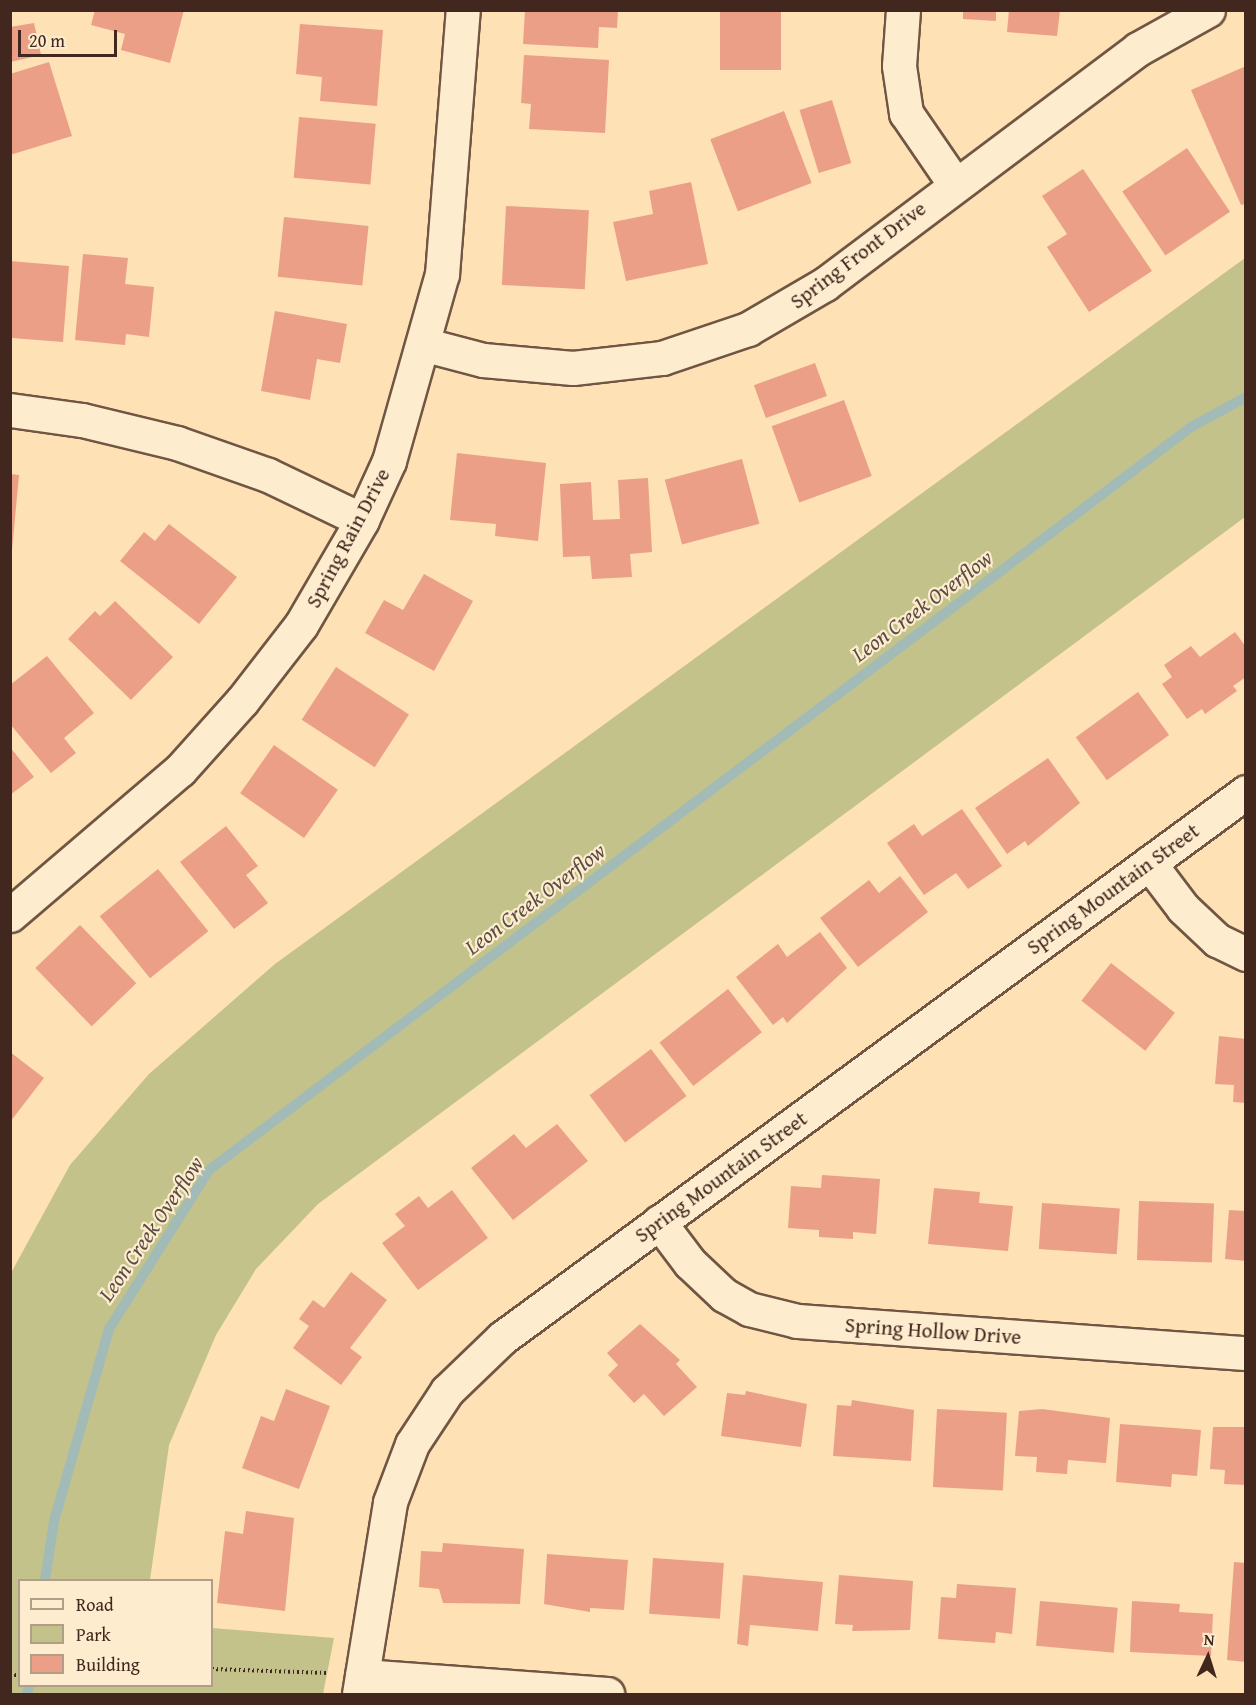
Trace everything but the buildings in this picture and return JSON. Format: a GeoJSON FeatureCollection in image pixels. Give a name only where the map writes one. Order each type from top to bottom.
{"type":"FeatureCollection","features":[{"type":"Feature","properties":{"kind":"street","name":"Spring Rain Drive"},"geometry":{"type":"LineString","coordinates":[[10,915],[180,770],[242,701],[302,625],[362,520],[389,461],[426,345],[448,227],[463,10]]}},
{"type":"Feature","properties":{"kind":"street"},"geometry":{"type":"LineString","coordinates":[[903,10],[899,66],[906,113],[954,183]]}},
{"type":"Feature","properties":{"kind":"street","name":"Spring Front Drive"},"geometry":{"type":"LineString","coordinates":[[426,345],[483,360],[573,368],[662,358],[706,346],[788,308],[1138,49],[1208,10]]}},
{"type":"Feature","properties":{"kind":"street"},"geometry":{"type":"LineString","coordinates":[[10,410],[82,420],[177,443],[268,475],[362,520]]}},
{"type":"Feature","properties":{"kind":"street","name":"Spring Mountain Street"},"geometry":{"type":"LineString","coordinates":[[360,1685],[390,1502],[412,1444],[441,1400],[502,1338],[1245,792]]}},
{"type":"Feature","properties":{"kind":"street"},"geometry":{"type":"LineString","coordinates":[[1149,862],[1183,908],[1217,940],[1245,954]]}},
{"type":"Feature","properties":{"kind":"street","name":"Spring Hollow Drive"},"geometry":{"type":"LineString","coordinates":[[659,1222],[690,1263],[724,1295],[749,1309],[796,1321],[1245,1353]]}},
{"type":"Feature","properties":{"kind":"street"},"geometry":{"type":"LineString","coordinates":[[360,1685],[607,1695]]}},
{"type":"Feature","properties":{"kind":"path"},"geometry":{"type":"LineString","coordinates":[[213,1669],[279,1667],[360,1685]]}},
{"type":"Feature","properties":{"kind":"green space"},"geometry":{"type":"Polygon","coordinates":[[[1245,258],[1245,517],[318,1204],[256,1269],[216,1335],[169,1445],[150,1579],[18,1579],[18,1687],[213,1687],[213,1628],[334,1638],[323,1694],[11,1694],[11,1273],[70,1165],[149,1074],[275,964],[1245,258]]]}},
{"type":"Feature","properties":{"kind":"waterway","name":"Leon Creek Overflow"},"geometry":{"type":"LineString","coordinates":[[45,1579],[54,1521],[109,1329],[209,1170],[1191,427],[1246,397]]}},
{"type":"Feature","properties":{"kind":"waterway","name":"Leon Creek Overflow"},"geometry":{"type":"LineString","coordinates":[[27,1694],[29,1687]]}}]}
